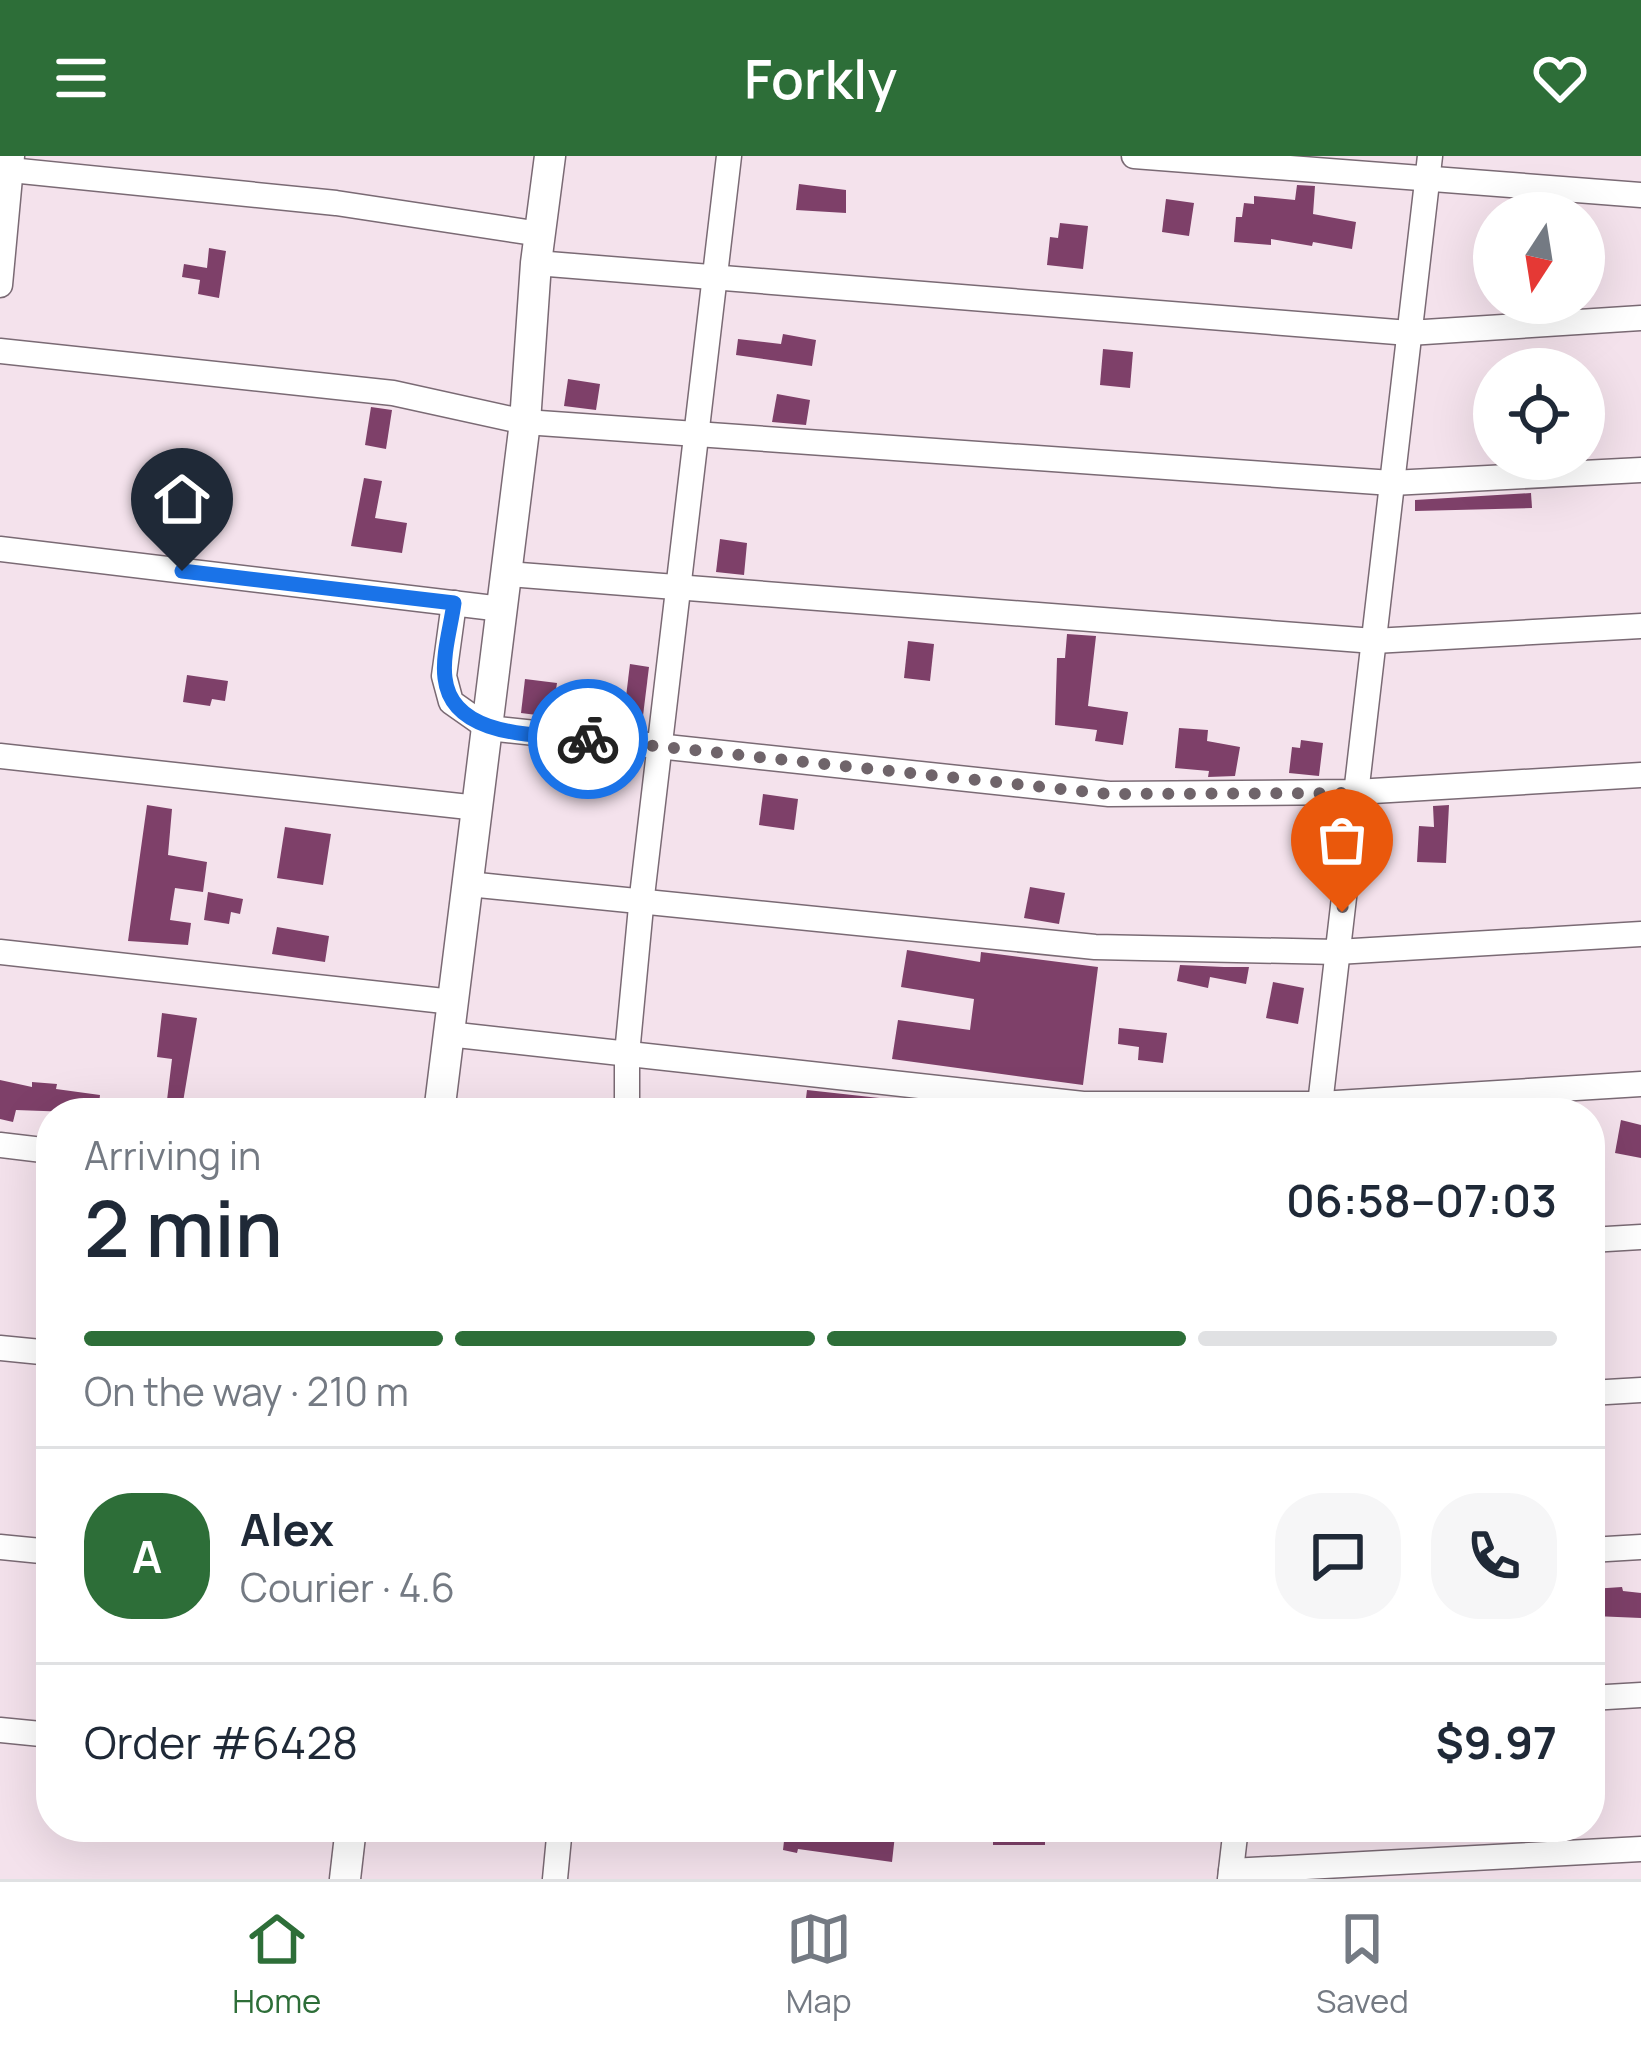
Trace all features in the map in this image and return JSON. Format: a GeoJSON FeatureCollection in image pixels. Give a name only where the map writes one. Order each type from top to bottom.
{"type":"FeatureCollection","features":[{"type":"Feature","properties":{"kind":"main road"},"geometry":{"type":"LineString","coordinates":[[441,1098],[525,422],[550,156]]}},
{"type":"Feature","properties":{"kind":"main road"},"geometry":{"type":"LineString","coordinates":[[345,1879],[349,1842]]}},
{"type":"Feature","properties":{"kind":"street"},"geometry":{"type":"LineString","coordinates":[[627,1098],[642,901],[729,156]]}},
{"type":"Feature","properties":{"kind":"street"},"geometry":{"type":"LineString","coordinates":[[1134,156],[1429,167],[1641,195]]}},
{"type":"Feature","properties":{"kind":"street"},"geometry":{"type":"LineString","coordinates":[[0,285],[8,165],[336,202],[538,248],[712,277],[1409,333],[1641,318]]}},
{"type":"Feature","properties":{"kind":"street"},"geometry":{"type":"LineString","coordinates":[[1320,1098],[1429,167]]}},
{"type":"Feature","properties":{"kind":"street"},"geometry":{"type":"LineString","coordinates":[[0,351],[393,393],[525,422],[1392,483],[1641,470]]}},
{"type":"Feature","properties":{"kind":"street"},"geometry":{"type":"LineString","coordinates":[[0,549],[502,609]]}},
{"type":"Feature","properties":{"kind":"street"},"geometry":{"type":"LineString","coordinates":[[506,574],[1373,640],[1641,626]]}},
{"type":"Feature","properties":{"kind":"street"},"geometry":{"type":"LineString","coordinates":[[454,603],[444,676],[451,702],[488,728],[1109,794],[1356,793],[1641,775]]}},
{"type":"Feature","properties":{"kind":"street"},"geometry":{"type":"LineString","coordinates":[[0,756],[478,808]]}},
{"type":"Feature","properties":{"kind":"street"},"geometry":{"type":"LineString","coordinates":[[468,884],[1095,947],[1337,952],[1641,934]]}},
{"type":"Feature","properties":{"kind":"street"},"geometry":{"type":"LineString","coordinates":[[0,952],[453,1002]]}},
{"type":"Feature","properties":{"kind":"street"},"geometry":{"type":"LineString","coordinates":[[448,1034],[1028,1098]]}},
{"type":"Feature","properties":{"kind":"street"},"geometry":{"type":"LineString","coordinates":[[1453,1098],[1641,1084]]}},
{"type":"Feature","properties":{"kind":"street"},"geometry":{"type":"LineString","coordinates":[[0,1145],[36,1149]]}},
{"type":"Feature","properties":{"kind":"street"},"geometry":{"type":"LineString","coordinates":[[1605,1239],[1641,1237]]}},
{"type":"Feature","properties":{"kind":"street"},"geometry":{"type":"LineString","coordinates":[[0,1348],[36,1352]]}},
{"type":"Feature","properties":{"kind":"street"},"geometry":{"type":"LineString","coordinates":[[1605,1392],[1641,1390]]}},
{"type":"Feature","properties":{"kind":"street"},"geometry":{"type":"LineString","coordinates":[[0,1547],[36,1551]]}},
{"type":"Feature","properties":{"kind":"street"},"geometry":{"type":"LineString","coordinates":[[1605,1549],[1641,1547]]}},
{"type":"Feature","properties":{"kind":"street"},"geometry":{"type":"LineString","coordinates":[[1605,1697],[1641,1695]]}},
{"type":"Feature","properties":{"kind":"street"},"geometry":{"type":"LineString","coordinates":[[0,1730],[36,1734]]}},
{"type":"Feature","properties":{"kind":"street"},"geometry":{"type":"LineString","coordinates":[[555,1879],[559,1842]]}},
{"type":"Feature","properties":{"kind":"street"},"geometry":{"type":"LineString","coordinates":[[1234,1842],[1230,1875],[1641,1849]]}},
{"type":"Feature","properties":{"kind":"building"},"geometry":{"type":"Polygon","coordinates":[[[799,184],[846,190],[846,213],[796,210],[799,184]]]}},
{"type":"Feature","properties":{"kind":"building"},"geometry":{"type":"Polygon","coordinates":[[[1297,185],[1315,186],[1313,214],[1356,222],[1352,249],[1271,239],[1271,245],[1234,242],[1236,217],[1242,217],[1244,203],[1254,204],[1254,196],[1295,200],[1297,185]]]}},
{"type":"Feature","properties":{"kind":"building"},"geometry":{"type":"Polygon","coordinates":[[[1166,199],[1194,203],[1189,236],[1162,232],[1166,199]]]}},
{"type":"Feature","properties":{"kind":"building"},"geometry":{"type":"Polygon","coordinates":[[[1060,223],[1088,226],[1083,269],[1047,265],[1050,237],[1058,238],[1060,223]]]}},
{"type":"Feature","properties":{"kind":"building"},"geometry":{"type":"Polygon","coordinates":[[[209,248],[226,251],[219,298],[198,294],[200,280],[182,277],[184,264],[207,268],[209,248]]]}},
{"type":"Feature","properties":{"kind":"building"},"geometry":{"type":"Polygon","coordinates":[[[783,334],[816,340],[812,366],[736,355],[738,339],[781,344],[783,334]]]}},
{"type":"Feature","properties":{"kind":"building"},"geometry":{"type":"Polygon","coordinates":[[[1103,349],[1133,352],[1130,388],[1100,385],[1103,349]]]}},
{"type":"Feature","properties":{"kind":"building"},"geometry":{"type":"Polygon","coordinates":[[[568,379],[600,384],[596,410],[564,406],[568,379]]]}},
{"type":"Feature","properties":{"kind":"building"},"geometry":{"type":"Polygon","coordinates":[[[777,394],[810,400],[806,425],[772,422],[777,394]]]}},
{"type":"Feature","properties":{"kind":"building"},"geometry":{"type":"Polygon","coordinates":[[[371,407],[392,410],[386,449],[365,445],[371,407]]]}},
{"type":"Feature","properties":{"kind":"building"},"geometry":{"type":"Polygon","coordinates":[[[364,478],[382,481],[375,518],[407,523],[402,553],[351,546],[364,478]]]}},
{"type":"Feature","properties":{"kind":"building"},"geometry":{"type":"Polygon","coordinates":[[[1531,493],[1532,508],[1415,511],[1415,500],[1531,493]]]}},
{"type":"Feature","properties":{"kind":"building"},"geometry":{"type":"Polygon","coordinates":[[[720,539],[747,543],[744,575],[716,572],[720,539]]]}},
{"type":"Feature","properties":{"kind":"building"},"geometry":{"type":"Polygon","coordinates":[[[1067,634],[1096,636],[1088,706],[1128,712],[1123,745],[1095,741],[1097,730],[1055,725],[1057,658],[1065,658],[1067,634]]]}},
{"type":"Feature","properties":{"kind":"building"},"geometry":{"type":"Polygon","coordinates":[[[908,641],[934,644],[930,681],[904,678],[908,641]]]}},
{"type":"Feature","properties":{"kind":"building"},"geometry":{"type":"Polygon","coordinates":[[[630,664],[649,667],[642,724],[623,721],[630,664]]]}},
{"type":"Feature","properties":{"kind":"building"},"geometry":{"type":"Polygon","coordinates":[[[187,675],[228,681],[225,701],[212,699],[210,706],[183,702],[187,675]]]}},
{"type":"Feature","properties":{"kind":"building"},"geometry":{"type":"Polygon","coordinates":[[[525,679],[557,683],[552,717],[521,713],[525,679]]]}},
{"type":"Feature","properties":{"kind":"building"},"geometry":{"type":"Polygon","coordinates":[[[1179,728],[1208,730],[1207,741],[1240,747],[1235,776],[1208,777],[1209,771],[1175,768],[1179,728]]]}},
{"type":"Feature","properties":{"kind":"building"},"geometry":{"type":"Polygon","coordinates":[[[1301,740],[1323,743],[1319,776],[1289,773],[1292,747],[1300,748],[1301,740]]]}},
{"type":"Feature","properties":{"kind":"building"},"geometry":{"type":"Polygon","coordinates":[[[763,794],[798,799],[794,830],[759,825],[763,794]]]}},
{"type":"Feature","properties":{"kind":"building"},"geometry":{"type":"Polygon","coordinates":[[[147,805],[172,809],[168,855],[207,862],[203,892],[175,888],[170,920],[191,923],[188,945],[128,941],[147,805]]]}},
{"type":"Feature","properties":{"kind":"building"},"geometry":{"type":"Polygon","coordinates":[[[1449,805],[1446,863],[1417,862],[1419,826],[1434,827],[1433,806],[1449,805]]]}},
{"type":"Feature","properties":{"kind":"building"},"geometry":{"type":"Polygon","coordinates":[[[285,827],[331,834],[323,885],[277,878],[285,827]]]}},
{"type":"Feature","properties":{"kind":"building"},"geometry":{"type":"Polygon","coordinates":[[[1030,887],[1065,893],[1059,924],[1024,918],[1030,887]]]}},
{"type":"Feature","properties":{"kind":"building"},"geometry":{"type":"Polygon","coordinates":[[[208,892],[243,899],[240,914],[231,912],[229,924],[204,920],[208,892]]]}},
{"type":"Feature","properties":{"kind":"building"},"geometry":{"type":"Polygon","coordinates":[[[277,927],[329,936],[325,962],[272,954],[277,927]]]}},
{"type":"Feature","properties":{"kind":"building"},"geometry":{"type":"Polygon","coordinates":[[[907,950],[980,962],[981,952],[1098,967],[1083,1085],[892,1059],[898,1020],[970,1030],[974,999],[901,987],[907,950]]]}},
{"type":"Feature","properties":{"kind":"building"},"geometry":{"type":"Polygon","coordinates":[[[1180,965],[1249,967],[1246,984],[1210,977],[1208,988],[1177,981],[1180,965]]]}},
{"type":"Feature","properties":{"kind":"building"},"geometry":{"type":"Polygon","coordinates":[[[1273,982],[1304,988],[1298,1024],[1266,1018],[1273,982]]]}},
{"type":"Feature","properties":{"kind":"building"},"geometry":{"type":"Polygon","coordinates":[[[162,1013],[197,1018],[184,1098],[167,1098],[172,1059],[157,1057],[162,1013]]]}},
{"type":"Feature","properties":{"kind":"building"},"geometry":{"type":"Polygon","coordinates":[[[1119,1028],[1167,1033],[1163,1063],[1138,1060],[1139,1047],[1118,1044],[1119,1028]]]}},
{"type":"Feature","properties":{"kind":"building"},"geometry":{"type":"Polygon","coordinates":[[[0,1080],[32,1087],[32,1082],[57,1084],[56,1089],[100,1095],[36,1098],[36,1111],[16,1110],[13,1122],[0,1119],[0,1080]]]}},
{"type":"Feature","properties":{"kind":"building"},"geometry":{"type":"Polygon","coordinates":[[[807,1090],[879,1098],[806,1098],[807,1090]]]}},
{"type":"Feature","properties":{"kind":"building"},"geometry":{"type":"Polygon","coordinates":[[[1621,1120],[1641,1125],[1641,1158],[1615,1153],[1621,1120]]]}},
{"type":"Feature","properties":{"kind":"building"},"geometry":{"type":"Polygon","coordinates":[[[1605,1588],[1641,1593],[1641,1618],[1605,1616],[1605,1588]]]}},
{"type":"Feature","properties":{"kind":"building"},"geometry":{"type":"Polygon","coordinates":[[[784,1842],[894,1842],[892,1862],[783,1850],[784,1842]]]}},
{"type":"Feature","properties":{"kind":"building"},"geometry":{"type":"Polygon","coordinates":[[[993,1842],[1045,1842],[1045,1845],[993,1842]]]}},
{"type":"Feature","properties":{"kind":"way so far"},"geometry":{"type":"LineString","coordinates":[[588,739],[1109,794],[1356,793],[1342,912]]}},
{"type":"Feature","properties":{"kind":"route"},"geometry":{"type":"LineString","coordinates":[[182,571],[454,603],[444,676],[451,702],[488,728],[588,739]]}}]}
